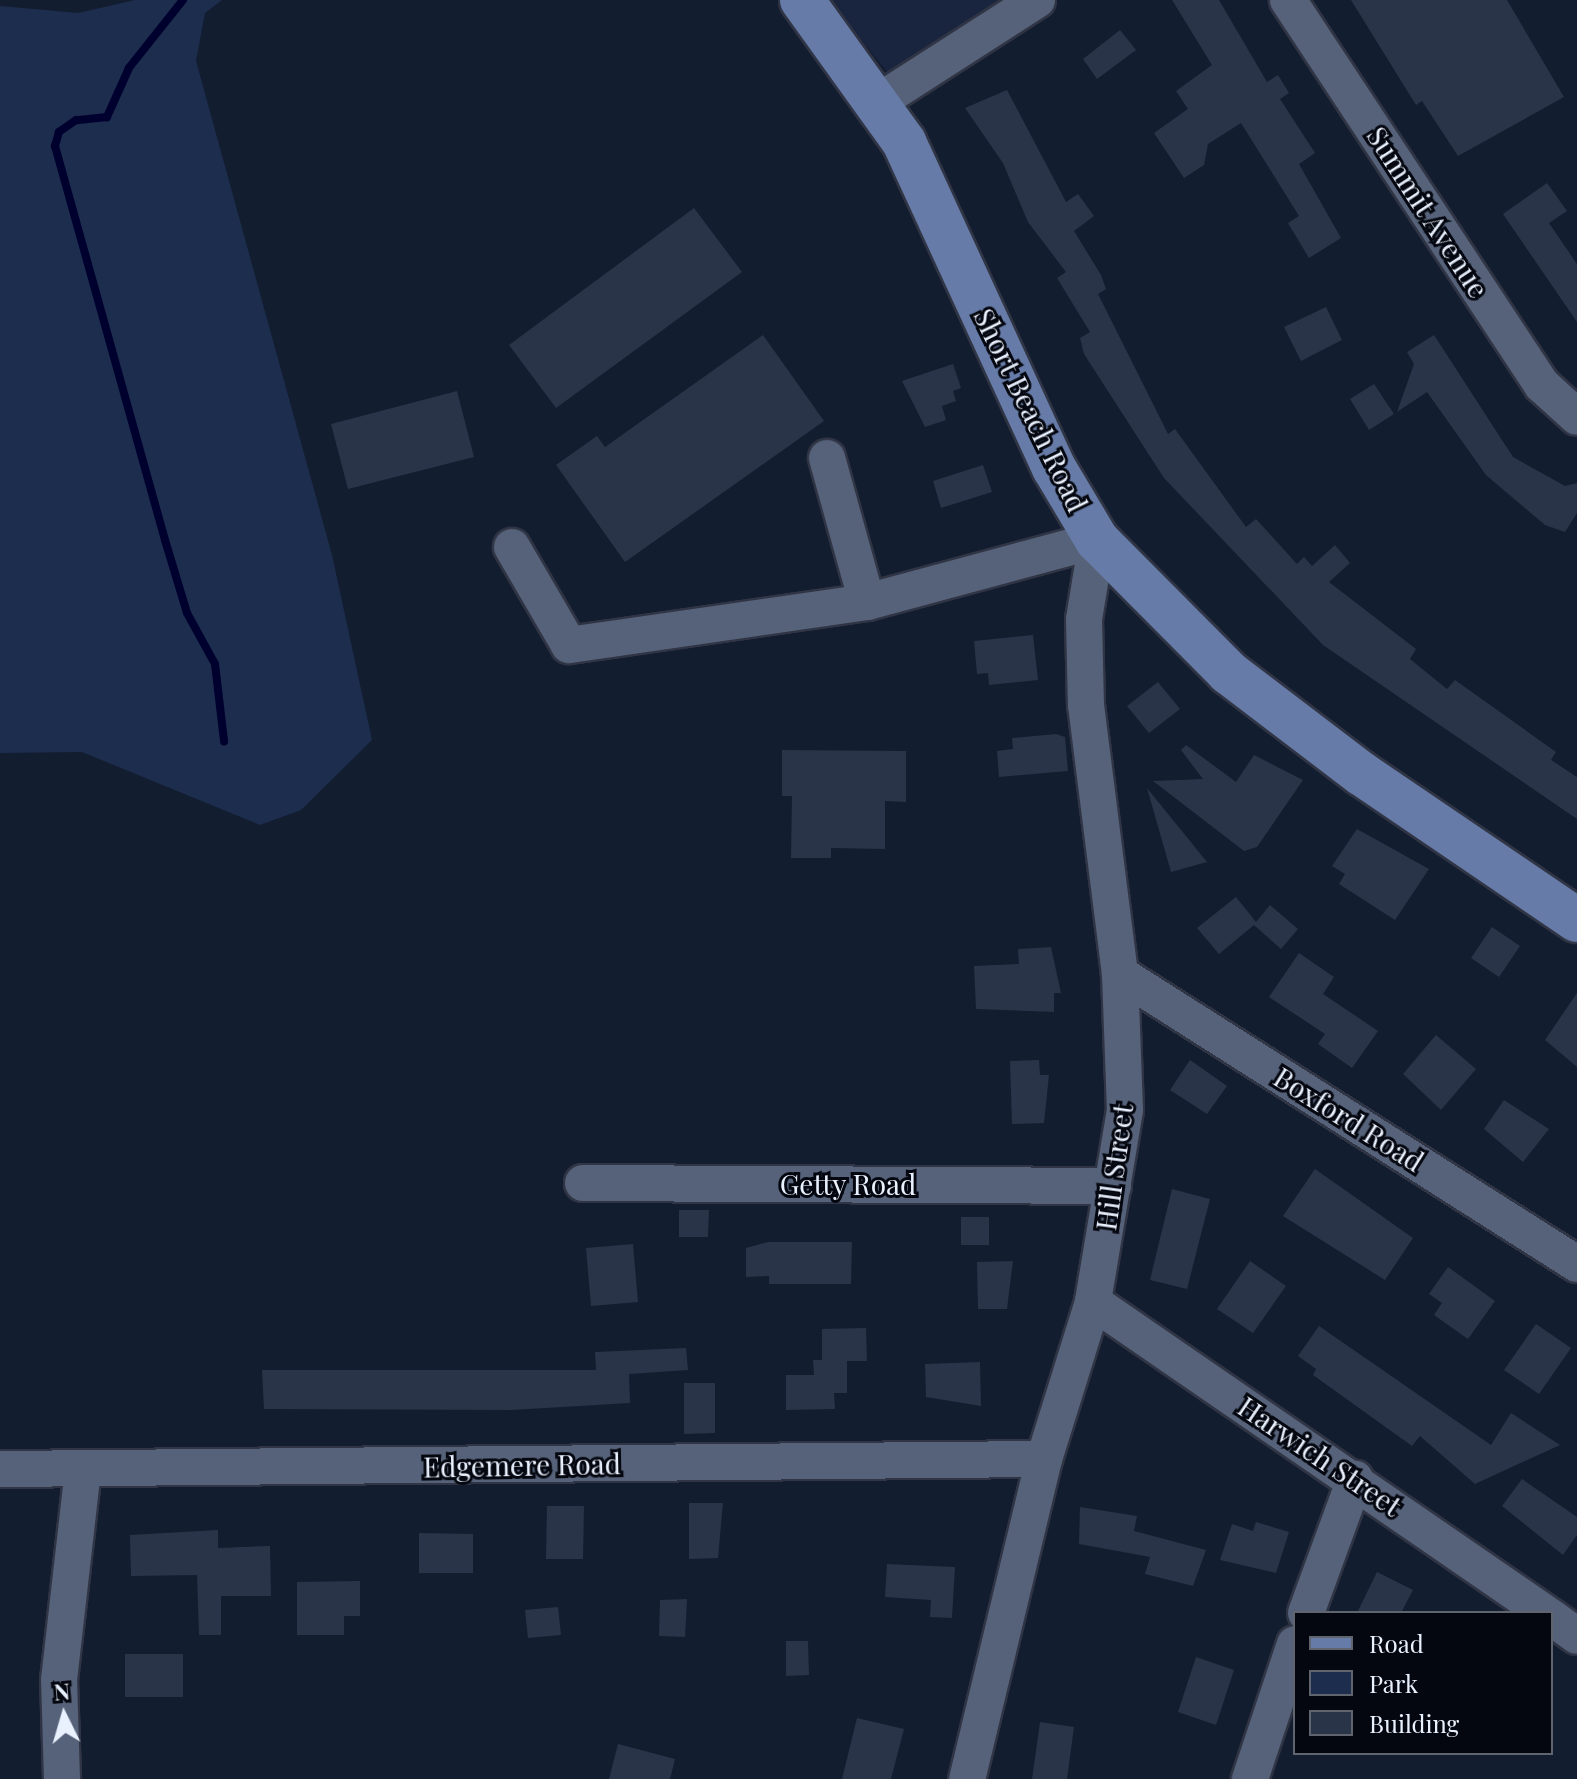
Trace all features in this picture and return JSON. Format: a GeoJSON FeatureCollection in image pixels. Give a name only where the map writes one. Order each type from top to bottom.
{"type":"FeatureCollection","features":[{"type":"Feature","properties":{"kind":"main road","name":"Short Beach Road"},"geometry":{"type":"LineString","coordinates":[[802,0],[878,102],[923,180],[1054,468],[1097,540],[1228,672],[1362,774],[1577,920]]}},
{"type":"Feature","properties":{"kind":"street"},"geometry":{"type":"LineString","coordinates":[[878,102],[1037,0]]}},
{"type":"Feature","properties":{"kind":"street","name":"Summit Avenue"},"geometry":{"type":"LineString","coordinates":[[1288,0],[1542,385],[1577,417]]}},
{"type":"Feature","properties":{"kind":"street"},"geometry":{"type":"LineString","coordinates":[[827,458],[867,602]]}},
{"type":"Feature","properties":{"kind":"street"},"geometry":{"type":"LineString","coordinates":[[512,547],[569,645],[867,602],[1097,540]]}},
{"type":"Feature","properties":{"kind":"street","name":"Hill Street"},"geometry":{"type":"LineString","coordinates":[[967,1779],[1044,1459],[1093,1302],[1125,1110],[1120,974],[1086,705],[1084,619],[1097,540]]}},
{"type":"Feature","properties":{"kind":"street","name":"Boxford Road"},"geometry":{"type":"LineString","coordinates":[[1120,974],[1577,1264]]}},
{"type":"Feature","properties":{"kind":"street","name":"Getty Road"},"geometry":{"type":"LineString","coordinates":[[583,1183],[1113,1186]]}},
{"type":"Feature","properties":{"kind":"street","name":"Harwich Street"},"geometry":{"type":"LineString","coordinates":[[1093,1302],[1355,1479],[1542,1611]]}},
{"type":"Feature","properties":{"kind":"street","name":"Edgemere Road"},"geometry":{"type":"LineString","coordinates":[[0,1469],[1044,1459]]}},
{"type":"Feature","properties":{"kind":"street"},"geometry":{"type":"LineString","coordinates":[[62,1779],[59,1680],[83,1470]]}},
{"type":"Feature","properties":{"kind":"street"},"geometry":{"type":"LineString","coordinates":[[1307,1611],[1355,1479]]}},
{"type":"Feature","properties":{"kind":"street"},"geometry":{"type":"LineString","coordinates":[[1553,1618],[1577,1636]]}},
{"type":"Feature","properties":{"kind":"street"},"geometry":{"type":"LineString","coordinates":[[1250,1779],[1293,1650]]}},
{"type":"Feature","properties":{"kind":"shaded area"},"geometry":{"type":"Polygon","coordinates":[[[829,0],[999,0],[889,74],[829,0]]]}},
{"type":"Feature","properties":{"kind":"green space"},"geometry":{"type":"Polygon","coordinates":[[[135,0],[222,0],[205,13],[196,61],[332,555],[372,740],[301,810],[260,825],[82,752],[0,753],[0,6],[78,13],[135,0]]]}},
{"type":"Feature","properties":{"kind":"building"},"geometry":{"type":"Polygon","coordinates":[[[1172,0],[1219,0],[1267,82],[1278,75],[1289,93],[1280,99],[1315,153],[1299,164],[1341,238],[1309,258],[1288,223],[1299,216],[1241,123],[1208,144],[1204,165],[1184,178],[1154,133],[1188,109],[1176,91],[1212,65],[1172,0]]]}},
{"type":"Feature","properties":{"kind":"building"},"geometry":{"type":"Polygon","coordinates":[[[1351,0],[1507,0],[1564,97],[1458,156],[1422,101],[1416,105],[1351,0]]]}},
{"type":"Feature","properties":{"kind":"building"},"geometry":{"type":"Polygon","coordinates":[[[1120,30],[1136,50],[1097,79],[1083,59],[1120,30]]]}},
{"type":"Feature","properties":{"kind":"building"},"geometry":{"type":"Polygon","coordinates":[[[1007,90],[1066,202],[1078,194],[1094,216],[1074,231],[1101,275],[1106,289],[1098,294],[1168,434],[1175,429],[1246,527],[1256,519],[1297,564],[1304,557],[1312,566],[1335,545],[1350,563],[1329,582],[1416,649],[1410,659],[1447,689],[1455,680],[1556,752],[1551,760],[1577,777],[1577,819],[1323,645],[1164,478],[1084,354],[1080,338],[1090,332],[1057,278],[1066,272],[1028,222],[1003,163],[965,108],[1007,90]]]}},
{"type":"Feature","properties":{"kind":"building"},"geometry":{"type":"Polygon","coordinates":[[[1547,183],[1567,211],[1549,223],[1577,264],[1577,322],[1503,214],[1547,183]]]}},
{"type":"Feature","properties":{"kind":"building"},"geometry":{"type":"Polygon","coordinates":[[[694,208],[742,272],[556,408],[509,345],[694,208]]]}},
{"type":"Feature","properties":{"kind":"building"},"geometry":{"type":"Polygon","coordinates":[[[1326,307],[1342,340],[1301,361],[1284,327],[1326,307]]]}},
{"type":"Feature","properties":{"kind":"building"},"geometry":{"type":"Polygon","coordinates":[[[763,335],[824,421],[625,562],[556,465],[597,436],[605,447],[763,335]]]}},
{"type":"Feature","properties":{"kind":"building"},"geometry":{"type":"Polygon","coordinates":[[[1434,335],[1513,457],[1565,486],[1577,483],[1577,513],[1565,532],[1545,525],[1486,475],[1427,392],[1397,412],[1414,364],[1407,352],[1434,335]]]}},
{"type":"Feature","properties":{"kind":"building"},"geometry":{"type":"Polygon","coordinates":[[[953,364],[961,388],[953,391],[956,401],[942,406],[946,420],[925,427],[902,381],[953,364]]]}},
{"type":"Feature","properties":{"kind":"building"},"geometry":{"type":"Polygon","coordinates":[[[1374,384],[1394,414],[1369,430],[1350,399],[1374,384]]]}},
{"type":"Feature","properties":{"kind":"building"},"geometry":{"type":"Polygon","coordinates":[[[457,391],[474,457],[348,489],[331,424],[457,391]]]}},
{"type":"Feature","properties":{"kind":"building"},"geometry":{"type":"Polygon","coordinates":[[[983,465],[992,492],[941,508],[933,481],[983,465]]]}},
{"type":"Feature","properties":{"kind":"building"},"geometry":{"type":"Polygon","coordinates":[[[1033,635],[1038,680],[989,685],[988,673],[977,674],[974,641],[1033,635]]]}},
{"type":"Feature","properties":{"kind":"building"},"geometry":{"type":"Polygon","coordinates":[[[1158,682],[1180,709],[1149,733],[1127,706],[1158,682]]]}},
{"type":"Feature","properties":{"kind":"building"},"geometry":{"type":"Polygon","coordinates":[[[1056,734],[1065,737],[1068,771],[999,777],[997,751],[1013,749],[1012,738],[1056,734]]]}},
{"type":"Feature","properties":{"kind":"building"},"geometry":{"type":"Polygon","coordinates":[[[1186,745],[1236,782],[1254,755],[1303,780],[1257,847],[1244,851],[1153,781],[1203,779],[1181,750],[1186,745]]]}},
{"type":"Feature","properties":{"kind":"building"},"geometry":{"type":"Polygon","coordinates":[[[782,750],[906,751],[906,802],[885,801],[885,849],[831,848],[831,858],[791,858],[792,796],[782,796],[782,750]]]}},
{"type":"Feature","properties":{"kind":"building"},"geometry":{"type":"Polygon","coordinates":[[[1147,788],[1207,862],[1171,872],[1147,788]]]}},
{"type":"Feature","properties":{"kind":"building"},"geometry":{"type":"Polygon","coordinates":[[[1357,829],[1429,869],[1395,920],[1339,884],[1345,874],[1332,866],[1357,829]]]}},
{"type":"Feature","properties":{"kind":"building"},"geometry":{"type":"Polygon","coordinates":[[[1236,897],[1256,922],[1270,905],[1298,929],[1281,949],[1254,925],[1219,954],[1197,928],[1236,897]]]}},
{"type":"Feature","properties":{"kind":"building"},"geometry":{"type":"Polygon","coordinates":[[[1492,927],[1520,946],[1499,977],[1471,958],[1492,927]]]}},
{"type":"Feature","properties":{"kind":"building"},"geometry":{"type":"Polygon","coordinates":[[[1051,947],[1061,993],[1054,993],[1054,1012],[976,1009],[974,966],[1019,964],[1018,949],[1051,947]]]}},
{"type":"Feature","properties":{"kind":"building"},"geometry":{"type":"Polygon","coordinates":[[[1299,953],[1334,977],[1323,994],[1378,1031],[1352,1068],[1318,1044],[1325,1034],[1269,997],[1299,953]]]}},
{"type":"Feature","properties":{"kind":"building"},"geometry":{"type":"Polygon","coordinates":[[[1577,993],[1577,1067],[1545,1040],[1577,993]]]}},
{"type":"Feature","properties":{"kind":"building"},"geometry":{"type":"Polygon","coordinates":[[[1436,1035],[1476,1069],[1441,1110],[1403,1074],[1436,1035]]]}},
{"type":"Feature","properties":{"kind":"building"},"geometry":{"type":"Polygon","coordinates":[[[1039,1060],[1040,1075],[1049,1075],[1044,1123],[1012,1124],[1010,1061],[1039,1060]]]}},
{"type":"Feature","properties":{"kind":"building"},"geometry":{"type":"Polygon","coordinates":[[[1190,1060],[1227,1086],[1207,1114],[1170,1090],[1190,1060]]]}},
{"type":"Feature","properties":{"kind":"building"},"geometry":{"type":"Polygon","coordinates":[[[1504,1100],[1549,1129],[1523,1162],[1484,1129],[1504,1100]]]}},
{"type":"Feature","properties":{"kind":"building"},"geometry":{"type":"Polygon","coordinates":[[[1315,1169],[1413,1238],[1385,1280],[1283,1216],[1315,1169]]]}},
{"type":"Feature","properties":{"kind":"building"},"geometry":{"type":"Polygon","coordinates":[[[1172,1189],[1210,1199],[1187,1289],[1150,1280],[1172,1189]]]}},
{"type":"Feature","properties":{"kind":"building"},"geometry":{"type":"Polygon","coordinates":[[[679,1210],[709,1210],[708,1237],[679,1237],[679,1210]]]}},
{"type":"Feature","properties":{"kind":"building"},"geometry":{"type":"Polygon","coordinates":[[[961,1217],[989,1217],[989,1245],[961,1245],[961,1217]]]}},
{"type":"Feature","properties":{"kind":"building"},"geometry":{"type":"Polygon","coordinates":[[[768,1242],[852,1242],[851,1284],[769,1284],[769,1276],[746,1277],[746,1248],[768,1242]]]}},
{"type":"Feature","properties":{"kind":"building"},"geometry":{"type":"Polygon","coordinates":[[[633,1244],[638,1302],[591,1306],[586,1248],[633,1244]]]}},
{"type":"Feature","properties":{"kind":"building"},"geometry":{"type":"Polygon","coordinates":[[[1013,1261],[1007,1309],[978,1309],[977,1262],[1013,1261]]]}},
{"type":"Feature","properties":{"kind":"building"},"geometry":{"type":"Polygon","coordinates":[[[1250,1261],[1286,1286],[1253,1333],[1217,1309],[1250,1261]]]}},
{"type":"Feature","properties":{"kind":"building"},"geometry":{"type":"Polygon","coordinates":[[[1448,1267],[1495,1301],[1468,1339],[1434,1315],[1442,1303],[1429,1294],[1448,1267]]]}},
{"type":"Feature","properties":{"kind":"building"},"geometry":{"type":"Polygon","coordinates":[[[1536,1324],[1571,1348],[1539,1394],[1504,1370],[1536,1324]]]}},
{"type":"Feature","properties":{"kind":"building"},"geometry":{"type":"Polygon","coordinates":[[[1319,1326],[1491,1445],[1511,1413],[1560,1445],[1475,1484],[1420,1436],[1412,1446],[1313,1375],[1316,1369],[1298,1356],[1319,1326]]]}},
{"type":"Feature","properties":{"kind":"building"},"geometry":{"type":"Polygon","coordinates":[[[866,1328],[867,1361],[847,1361],[847,1393],[834,1393],[835,1409],[786,1410],[786,1375],[814,1375],[813,1360],[822,1360],[822,1329],[866,1328]]]}},
{"type":"Feature","properties":{"kind":"building"},"geometry":{"type":"Polygon","coordinates":[[[686,1348],[688,1370],[629,1374],[630,1403],[511,1410],[264,1409],[262,1370],[596,1370],[595,1352],[686,1348]]]}},
{"type":"Feature","properties":{"kind":"building"},"geometry":{"type":"Polygon","coordinates":[[[980,1362],[981,1406],[926,1397],[925,1364],[980,1362]]]}},
{"type":"Feature","properties":{"kind":"building"},"geometry":{"type":"Polygon","coordinates":[[[684,1383],[715,1383],[715,1433],[684,1434],[684,1383]]]}},
{"type":"Feature","properties":{"kind":"building"},"geometry":{"type":"Polygon","coordinates":[[[1522,1479],[1577,1517],[1577,1535],[1563,1555],[1502,1506],[1522,1479]]]}},
{"type":"Feature","properties":{"kind":"building"},"geometry":{"type":"Polygon","coordinates":[[[689,1503],[723,1503],[718,1558],[689,1559],[689,1503]]]}},
{"type":"Feature","properties":{"kind":"building"},"geometry":{"type":"Polygon","coordinates":[[[547,1506],[584,1506],[583,1559],[546,1559],[547,1506]]]}},
{"type":"Feature","properties":{"kind":"building"},"geometry":{"type":"Polygon","coordinates":[[[1080,1507],[1137,1516],[1134,1531],[1206,1550],[1193,1586],[1145,1574],[1150,1557],[1079,1544],[1080,1507]]]}},
{"type":"Feature","properties":{"kind":"building"},"geometry":{"type":"Polygon","coordinates":[[[1256,1522],[1289,1532],[1276,1573],[1220,1560],[1232,1524],[1253,1531],[1256,1522]]]}},
{"type":"Feature","properties":{"kind":"building"},"geometry":{"type":"Polygon","coordinates":[[[218,1530],[218,1548],[270,1546],[271,1596],[221,1596],[221,1635],[199,1635],[197,1575],[131,1576],[130,1535],[218,1530]]]}},
{"type":"Feature","properties":{"kind":"building"},"geometry":{"type":"Polygon","coordinates":[[[419,1533],[473,1534],[473,1573],[419,1573],[419,1533]]]}},
{"type":"Feature","properties":{"kind":"building"},"geometry":{"type":"Polygon","coordinates":[[[887,1564],[955,1567],[952,1618],[930,1617],[931,1600],[885,1597],[887,1564]]]}},
{"type":"Feature","properties":{"kind":"building"},"geometry":{"type":"Polygon","coordinates":[[[1377,1572],[1413,1590],[1402,1611],[1358,1611],[1377,1572]]]}},
{"type":"Feature","properties":{"kind":"building"},"geometry":{"type":"Polygon","coordinates":[[[360,1581],[360,1616],[344,1616],[344,1635],[297,1635],[297,1582],[360,1581]]]}},
{"type":"Feature","properties":{"kind":"building"},"geometry":{"type":"Polygon","coordinates":[[[687,1599],[685,1637],[659,1636],[660,1600],[687,1599]]]}},
{"type":"Feature","properties":{"kind":"building"},"geometry":{"type":"Polygon","coordinates":[[[558,1607],[561,1635],[528,1638],[525,1610],[558,1607]]]}},
{"type":"Feature","properties":{"kind":"building"},"geometry":{"type":"Polygon","coordinates":[[[786,1641],[808,1641],[809,1675],[786,1676],[786,1641]]]}},
{"type":"Feature","properties":{"kind":"building"},"geometry":{"type":"Polygon","coordinates":[[[125,1654],[183,1654],[183,1697],[125,1697],[125,1654]]]}},
{"type":"Feature","properties":{"kind":"building"},"geometry":{"type":"Polygon","coordinates":[[[1196,1657],[1234,1670],[1216,1725],[1178,1712],[1196,1657]]]}},
{"type":"Feature","properties":{"kind":"building"},"geometry":{"type":"Polygon","coordinates":[[[857,1718],[904,1729],[891,1779],[842,1779],[857,1718]]]}},
{"type":"Feature","properties":{"kind":"building"},"geometry":{"type":"Polygon","coordinates":[[[1040,1722],[1074,1727],[1067,1779],[1032,1779],[1040,1722]]]}},
{"type":"Feature","properties":{"kind":"building"},"geometry":{"type":"Polygon","coordinates":[[[618,1744],[675,1759],[670,1779],[609,1779],[618,1744]]]}},
{"type":"Feature","properties":{"kind":"waterway"},"geometry":{"type":"LineString","coordinates":[[183,0],[129,68],[107,117],[76,120],[59,132],[55,146],[187,613],[215,664],[224,741]]}}]}
